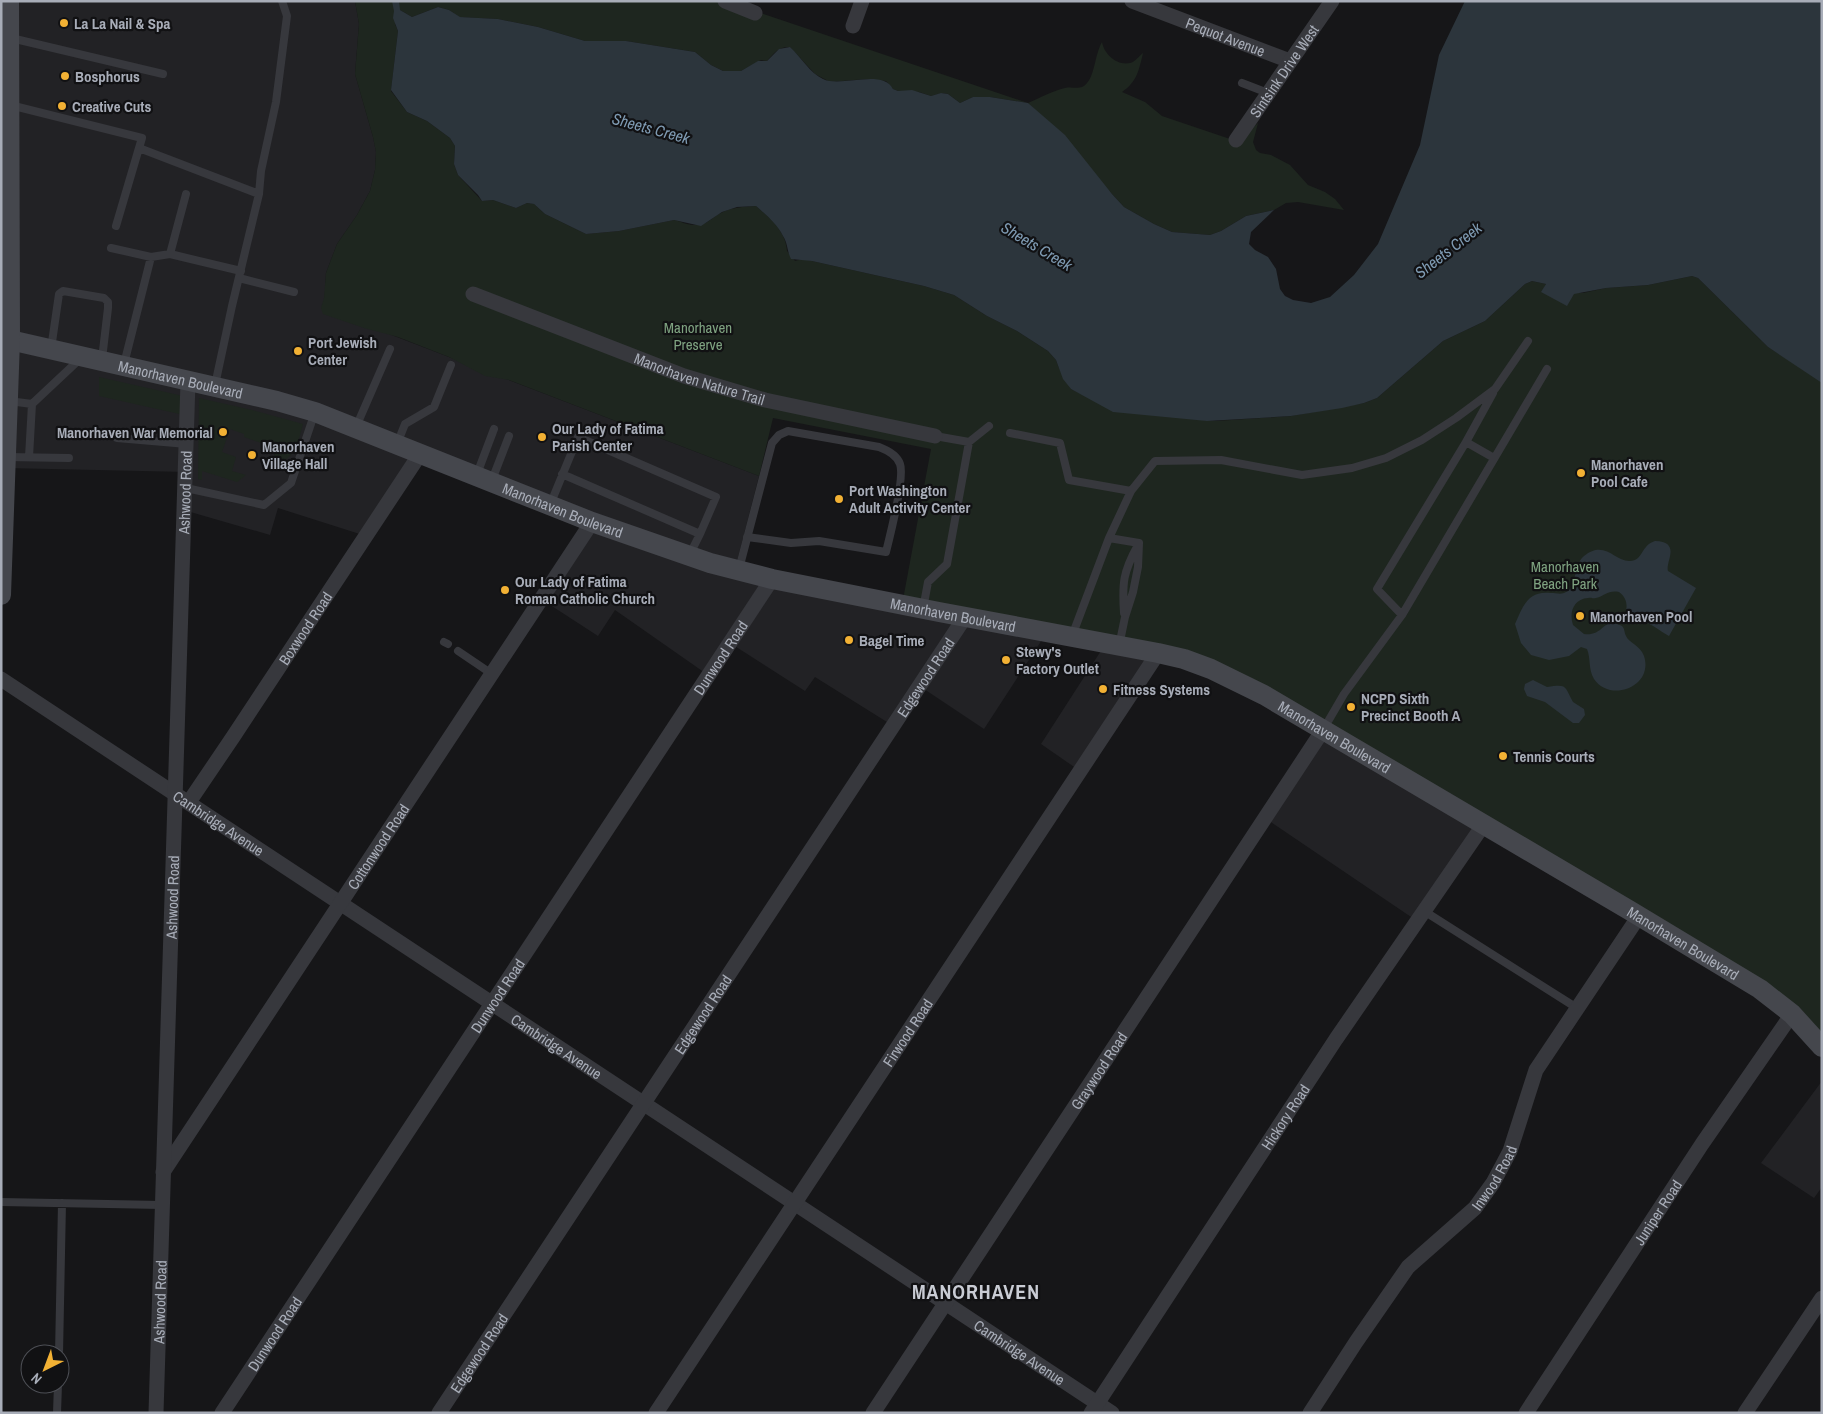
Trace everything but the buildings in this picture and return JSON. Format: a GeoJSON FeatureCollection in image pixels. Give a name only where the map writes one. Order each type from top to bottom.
{"type":"FeatureCollection","features":[{"type":"Feature","properties":{"kind":"street"},"geometry":{"type":"LineString","coordinates":[[1,595],[6,457],[4,436],[8,400],[4,260],[9,237],[5,128],[8,105],[9,1]]}},
{"type":"Feature","properties":{"kind":"street"},"geometry":{"type":"LineString","coordinates":[[724,1],[755,13]]}},
{"type":"Feature","properties":{"kind":"street"},"geometry":{"type":"LineString","coordinates":[[853,26],[862,1]]}},
{"type":"Feature","properties":{"kind":"street","name":"Pequot Avenue"},"geometry":{"type":"LineString","coordinates":[[1132,1],[1290,61]]}},
{"type":"Feature","properties":{"kind":"street","name":"Sintsink Drive West"},"geometry":{"type":"LineString","coordinates":[[1236,140],[1332,1]]}},
{"type":"Feature","properties":{"kind":"street","name":"Manorhaven Nature Trail"},"geometry":{"type":"LineString","coordinates":[[473,294],[684,376],[765,400],[934,436]]}},
{"type":"Feature","properties":{"kind":"street","name":"Manorhaven Boulevard"},"geometry":{"type":"LineString","coordinates":[[6,340],[277,401],[315,412],[592,522],[688,557],[739,571],[923,609],[1158,653],[1184,659],[1211,669],[1264,695],[1760,989],[1792,1014],[1822,1046]]}},
{"type":"Feature","properties":{"kind":"street","name":"Ashwood Road"},"geometry":{"type":"LineString","coordinates":[[156,1413],[163,1172],[182,798],[188,381]]}},
{"type":"Feature","properties":{"kind":"street","name":"Boxwood Road"},"geometry":{"type":"LineString","coordinates":[[182,798],[233,737],[420,454]]}},
{"type":"Feature","properties":{"kind":"street","name":"Cottonwood Road"},"geometry":{"type":"LineString","coordinates":[[163,1172],[592,522]]}},
{"type":"Feature","properties":{"kind":"street","name":"Dunwood Road"},"geometry":{"type":"LineString","coordinates":[[222,1413],[772,579]]}},
{"type":"Feature","properties":{"kind":"street","name":"Edgewood Road"},"geometry":{"type":"LineString","coordinates":[[439,1413],[965,617]]}},
{"type":"Feature","properties":{"kind":"street","name":"Firwood Road"},"geometry":{"type":"LineString","coordinates":[[656,1413],[1158,653]]}},
{"type":"Feature","properties":{"kind":"street","name":"Cambridge Avenue"},"geometry":{"type":"LineString","coordinates":[[1,679],[946,1303],[1094,1408],[1112,1413]]}},
{"type":"Feature","properties":{"kind":"street","name":"Graywood Road"},"geometry":{"type":"LineString","coordinates":[[873,1413],[1323,730]]}},
{"type":"Feature","properties":{"kind":"street","name":"Hickory Road"},"geometry":{"type":"LineString","coordinates":[[1094,1408],[1260,1154],[1484,824]]}},
{"type":"Feature","properties":{"kind":"street","name":"Inwood Road"},"geometry":{"type":"LineString","coordinates":[[1310,1413],[1408,1267],[1475,1208],[1494,1183],[1510,1151],[1536,1070],[1639,916]]}},
{"type":"Feature","properties":{"kind":"street","name":"Juniper Road"},"geometry":{"type":"LineString","coordinates":[[1526,1413],[1702,1144],[1792,1014]]}},
{"type":"Feature","properties":{"kind":"street"},"geometry":{"type":"LineString","coordinates":[[1745,1413],[1822,1298]]}},
{"type":"Feature","properties":{"kind":"lane"},"geometry":{"type":"LineString","coordinates":[[214,387],[260,194],[261,171],[276,102],[287,16],[282,1]]}},
{"type":"Feature","properties":{"kind":"lane"},"geometry":{"type":"LineString","coordinates":[[9,38],[163,74]]}},
{"type":"Feature","properties":{"kind":"lane"},"geometry":{"type":"LineString","coordinates":[[1242,83],[1268,93]]}},
{"type":"Feature","properties":{"kind":"lane"},"geometry":{"type":"LineString","coordinates":[[8,105],[142,138],[116,226]]}},
{"type":"Feature","properties":{"kind":"lane"},"geometry":{"type":"LineString","coordinates":[[139,148],[260,194]]}},
{"type":"Feature","properties":{"kind":"lane"},"geometry":{"type":"LineString","coordinates":[[170,254],[186,194]]}},
{"type":"Feature","properties":{"kind":"lane"},"geometry":{"type":"LineString","coordinates":[[111,248],[151,257],[170,254],[294,292]]}},
{"type":"Feature","properties":{"kind":"lane"},"geometry":{"type":"LineString","coordinates":[[124,366],[151,257]]}},
{"type":"Feature","properties":{"kind":"lane"},"geometry":{"type":"LineString","coordinates":[[8,400],[32,404],[92,359],[108,308],[108,302],[104,298],[63,291],[59,294],[51,350]]}},
{"type":"Feature","properties":{"kind":"lane"},"geometry":{"type":"LineString","coordinates":[[1402,615],[1378,589],[1466,442],[1495,389],[1528,341]]}},
{"type":"Feature","properties":{"kind":"lane"},"geometry":{"type":"LineString","coordinates":[[356,427],[390,349]]}},
{"type":"Feature","properties":{"kind":"lane"},"geometry":{"type":"LineString","coordinates":[[397,444],[405,424],[434,407],[451,365]]}},
{"type":"Feature","properties":{"kind":"lane"},"geometry":{"type":"LineString","coordinates":[[1323,730],[1344,694],[1402,615],[1546,369]]}},
{"type":"Feature","properties":{"kind":"lane"},"geometry":{"type":"LineString","coordinates":[[1072,637],[1109,538],[1130,491],[1155,462],[1221,460],[1302,476],[1352,468],[1386,458],[1422,440],[1495,389]]}},
{"type":"Feature","properties":{"kind":"lane"},"geometry":{"type":"LineString","coordinates":[[29,457],[32,404]]}},
{"type":"Feature","properties":{"kind":"lane"},"geometry":{"type":"LineString","coordinates":[[186,488],[264,505],[290,483],[315,412]]}},
{"type":"Feature","properties":{"kind":"lane"},"geometry":{"type":"LineString","coordinates":[[923,609],[928,582],[947,564],[969,442],[989,426]]}},
{"type":"Feature","properties":{"kind":"lane"},"geometry":{"type":"LineString","coordinates":[[483,479],[494,429]]}},
{"type":"Feature","properties":{"kind":"lane"},"geometry":{"type":"LineString","coordinates":[[739,571],[747,537],[772,443],[779,435],[788,431],[879,447],[891,453],[901,465],[901,478],[886,552],[819,540],[791,543],[747,537]]}},
{"type":"Feature","properties":{"kind":"lane"},"geometry":{"type":"LineString","coordinates":[[1010,433],[1060,443],[1070,480],[1130,491]]}},
{"type":"Feature","properties":{"kind":"lane"},"geometry":{"type":"LineString","coordinates":[[483,479],[509,436]]}},
{"type":"Feature","properties":{"kind":"lane"},"geometry":{"type":"LineString","coordinates":[[934,436],[969,442]]}},
{"type":"Feature","properties":{"kind":"lane"},"geometry":{"type":"LineString","coordinates":[[550,506],[578,437],[716,497],[688,557]]}},
{"type":"Feature","properties":{"kind":"lane"},"geometry":{"type":"LineString","coordinates":[[117,438],[187,444]]}},
{"type":"Feature","properties":{"kind":"lane"},"geometry":{"type":"LineString","coordinates":[[1466,442],[1494,458]]}},
{"type":"Feature","properties":{"kind":"lane"},"geometry":{"type":"LineString","coordinates":[[6,457],[69,458]]}},
{"type":"Feature","properties":{"kind":"lane"},"geometry":{"type":"LineString","coordinates":[[562,474],[700,534]]}},
{"type":"Feature","properties":{"kind":"lane"},"geometry":{"type":"LineString","coordinates":[[1109,538],[1139,543],[1138,567],[1119,646]]}},
{"type":"Feature","properties":{"kind":"lane"},"geometry":{"type":"LineString","coordinates":[[458,651],[492,674]]}},
{"type":"Feature","properties":{"kind":"lane"},"geometry":{"type":"LineString","coordinates":[[1424,911],[1577,1008]]}},
{"type":"Feature","properties":{"kind":"lane"},"geometry":{"type":"LineString","coordinates":[[1,1202],[162,1205]]}},
{"type":"Feature","properties":{"kind":"lane"},"geometry":{"type":"LineString","coordinates":[[59,1344],[62,1204]]}},
{"type":"Feature","properties":{"kind":"lane"},"geometry":{"type":"LineString","coordinates":[[57,1413],[58,1394]]}},
{"type":"Feature","properties":{"kind":"shaded area"},"geometry":{"type":"Polygon","coordinates":[[[1,1],[355,1],[359,24],[355,74],[373,137],[376,152],[375,170],[370,191],[357,215],[337,244],[326,273],[324,309],[759,476],[735,569],[1047,632],[984,729],[921,687],[895,727],[815,677],[805,691],[730,643],[708,675],[615,610],[598,636],[541,599],[592,523],[420,454],[366,536],[278,508],[270,535],[187,511],[187,472],[5,468],[1,1]]]}},
{"type":"Feature","properties":{"kind":"shaded area"},"geometry":{"type":"Polygon","coordinates":[[[1106,643],[1158,653],[1080,771],[1041,744],[1106,643]]]}},
{"type":"Feature","properties":{"kind":"shaded area"},"geometry":{"type":"Polygon","coordinates":[[[1323,730],[1483,824],[1417,921],[1265,818],[1323,730]]]}},
{"type":"Feature","properties":{"kind":"shaded area"},"geometry":{"type":"Polygon","coordinates":[[[1822,1081],[1822,1187],[1814,1198],[1761,1163],[1822,1081]]]}},
{"type":"Feature","properties":{"kind":"green space","name":"Manorhaven Beach Park"},"geometry":{"type":"Polygon","coordinates":[[[355,1],[725,1],[1028,103],[990,97],[973,97],[960,103],[948,94],[942,93],[931,96],[919,92],[898,91],[893,89],[886,81],[867,79],[830,82],[815,74],[790,47],[780,49],[767,61],[761,60],[741,71],[723,71],[711,65],[695,52],[626,41],[585,41],[538,27],[498,19],[459,17],[449,10],[438,7],[412,17],[400,10],[395,24],[398,31],[391,91],[407,112],[427,121],[450,138],[455,146],[454,164],[458,175],[482,201],[493,200],[516,208],[527,203],[534,204],[545,214],[586,234],[619,231],[674,220],[698,225],[706,223],[717,215],[729,210],[756,206],[772,220],[780,231],[784,237],[787,251],[795,261],[802,259],[812,261],[924,286],[954,295],[1048,351],[1056,360],[1071,389],[1086,396],[1207,421],[1291,416],[1364,403],[1377,398],[1443,341],[1485,321],[1525,284],[1532,281],[1546,284],[1542,292],[1583,293],[1606,288],[1648,285],[1692,276],[1698,278],[1768,347],[1822,381],[1822,1046],[1792,1014],[1211,669],[902,605],[931,449],[773,418],[759,476],[509,380],[485,376],[449,357],[398,337],[323,314],[321,308],[324,298],[326,273],[337,244],[357,215],[370,191],[375,170],[376,152],[373,137],[355,74],[359,24],[355,1]]]}},
{"type":"Feature","properties":{"kind":"green space"},"geometry":{"type":"Polygon","coordinates":[[[1102,42],[1108,55],[1120,63],[1132,62],[1143,53],[1139,70],[1134,80],[1122,92],[1145,102],[1162,116],[1233,140],[1249,131],[1258,123],[1253,142],[1256,150],[1290,165],[1308,185],[1325,192],[1335,199],[1344,210],[1298,202],[1286,203],[1274,210],[1246,216],[1221,231],[1210,235],[1172,232],[1124,207],[1028,103],[1060,89],[1080,88],[1085,85],[1092,74],[1102,42]]]}},
{"type":"Feature","properties":{"kind":"green space"},"geometry":{"type":"Polygon","coordinates":[[[99,377],[183,396],[184,415],[99,396],[99,377]]]}},
{"type":"Feature","properties":{"kind":"green space"},"geometry":{"type":"Polygon","coordinates":[[[199,398],[303,424],[299,440],[288,458],[283,461],[273,459],[277,445],[263,440],[261,443],[244,437],[244,434],[230,429],[222,452],[236,457],[232,471],[246,475],[237,482],[202,471],[202,480],[198,479],[199,398]]]}},
{"type":"Feature","properties":{"kind":"water","name":"Sheets Creek"},"geometry":{"type":"Polygon","coordinates":[[[392,1],[399,1],[400,10],[412,17],[438,7],[449,10],[460,17],[498,19],[538,27],[585,41],[626,41],[695,52],[711,65],[723,71],[741,71],[758,61],[767,61],[779,49],[790,47],[814,73],[823,79],[831,81],[880,80],[888,83],[893,89],[898,91],[912,90],[931,96],[941,93],[948,94],[960,103],[973,97],[990,97],[1028,103],[1065,135],[1124,207],[1172,232],[1210,235],[1221,231],[1246,216],[1274,210],[1251,232],[1249,244],[1255,250],[1268,257],[1276,269],[1280,289],[1285,296],[1293,300],[1311,303],[1330,297],[1354,275],[1378,244],[1420,145],[1439,55],[1465,1],[1822,1],[1822,383],[1768,347],[1698,278],[1692,276],[1648,285],[1606,288],[1574,294],[1567,306],[1541,292],[1546,284],[1532,281],[1525,284],[1485,321],[1443,341],[1377,398],[1364,403],[1291,416],[1207,421],[1113,412],[1071,389],[1063,379],[1056,360],[1048,351],[954,295],[924,286],[812,261],[791,259],[781,232],[756,206],[737,207],[722,212],[701,226],[674,220],[619,231],[586,234],[545,214],[534,204],[527,203],[516,208],[493,200],[482,201],[458,175],[454,164],[455,146],[450,138],[427,121],[407,112],[391,90],[398,31],[393,18],[392,1]]]}},
{"type":"Feature","properties":{"kind":"water"},"geometry":{"type":"Polygon","coordinates":[[[1655,541],[1663,542],[1670,549],[1668,571],[1696,588],[1669,636],[1643,620],[1627,617],[1625,615],[1626,602],[1619,592],[1609,592],[1596,598],[1583,599],[1573,607],[1572,611],[1573,625],[1584,634],[1597,632],[1613,622],[1624,628],[1627,638],[1640,649],[1644,656],[1645,667],[1643,676],[1637,683],[1629,688],[1619,690],[1610,690],[1601,686],[1592,675],[1587,649],[1581,647],[1569,656],[1549,660],[1531,655],[1521,643],[1515,624],[1527,601],[1537,594],[1563,593],[1570,589],[1580,560],[1591,551],[1604,550],[1619,558],[1630,561],[1637,558],[1650,543],[1655,541]]]}},
{"type":"Feature","properties":{"kind":"water"},"geometry":{"type":"Polygon","coordinates":[[[1533,680],[1547,687],[1565,687],[1573,702],[1584,709],[1585,715],[1579,723],[1573,723],[1545,702],[1527,696],[1524,689],[1525,684],[1533,680]]]}},
{"type":"Feature","properties":{"kind":"place","name":"La La Nail & Spa"},"geometry":{"type":"Point","coordinates":[64,23]}},
{"type":"Feature","properties":{"kind":"place","name":"Bosphorus"},"geometry":{"type":"Point","coordinates":[65,76]}},
{"type":"Feature","properties":{"kind":"place","name":"Creative Cuts"},"geometry":{"type":"Point","coordinates":[62,106]}},
{"type":"Feature","properties":{"kind":"place","name":"Port Jewish Center"},"geometry":{"type":"Point","coordinates":[298,351]}},
{"type":"Feature","properties":{"kind":"place","name":"Manorhaven War Memorial"},"geometry":{"type":"Point","coordinates":[223,432]}},
{"type":"Feature","properties":{"kind":"place","name":"Our Lady of Fatima Parish Center"},"geometry":{"type":"Point","coordinates":[542,437]}},
{"type":"Feature","properties":{"kind":"place","name":"Manorhaven Village Hall"},"geometry":{"type":"Point","coordinates":[252,455]}},
{"type":"Feature","properties":{"kind":"place","name":"Manorhaven Pool Cafe"},"geometry":{"type":"Point","coordinates":[1581,473]}},
{"type":"Feature","properties":{"kind":"place","name":"Port Washington Adult Activity Center"},"geometry":{"type":"Point","coordinates":[839,499]}},
{"type":"Feature","properties":{"kind":"place","name":"Our Lady of Fatima Roman Catholic Church"},"geometry":{"type":"Point","coordinates":[505,590]}},
{"type":"Feature","properties":{"kind":"place","name":"Manorhaven Pool"},"geometry":{"type":"Point","coordinates":[1580,616]}},
{"type":"Feature","properties":{"kind":"place","name":"Bagel Time"},"geometry":{"type":"Point","coordinates":[849,640]}},
{"type":"Feature","properties":{"kind":"place","name":"Stewy's Factory Outlet"},"geometry":{"type":"Point","coordinates":[1006,660]}},
{"type":"Feature","properties":{"kind":"place","name":"Fitness Systems"},"geometry":{"type":"Point","coordinates":[1103,689]}},
{"type":"Feature","properties":{"kind":"place","name":"NCPD Sixth Precinct Booth A"},"geometry":{"type":"Point","coordinates":[1351,707]}},
{"type":"Feature","properties":{"kind":"place","name":"Tennis Courts"},"geometry":{"type":"Point","coordinates":[1503,756]}},
{"type":"Feature","properties":{"kind":"district","name":"MANORHAVEN"},"geometry":{"type":"Point","coordinates":[976,1291]}},
{"type":"Feature","properties":{"kind":"park label","name":"Manorhaven Preserve"},"geometry":{"type":"Point","coordinates":[698,336]}}]}
